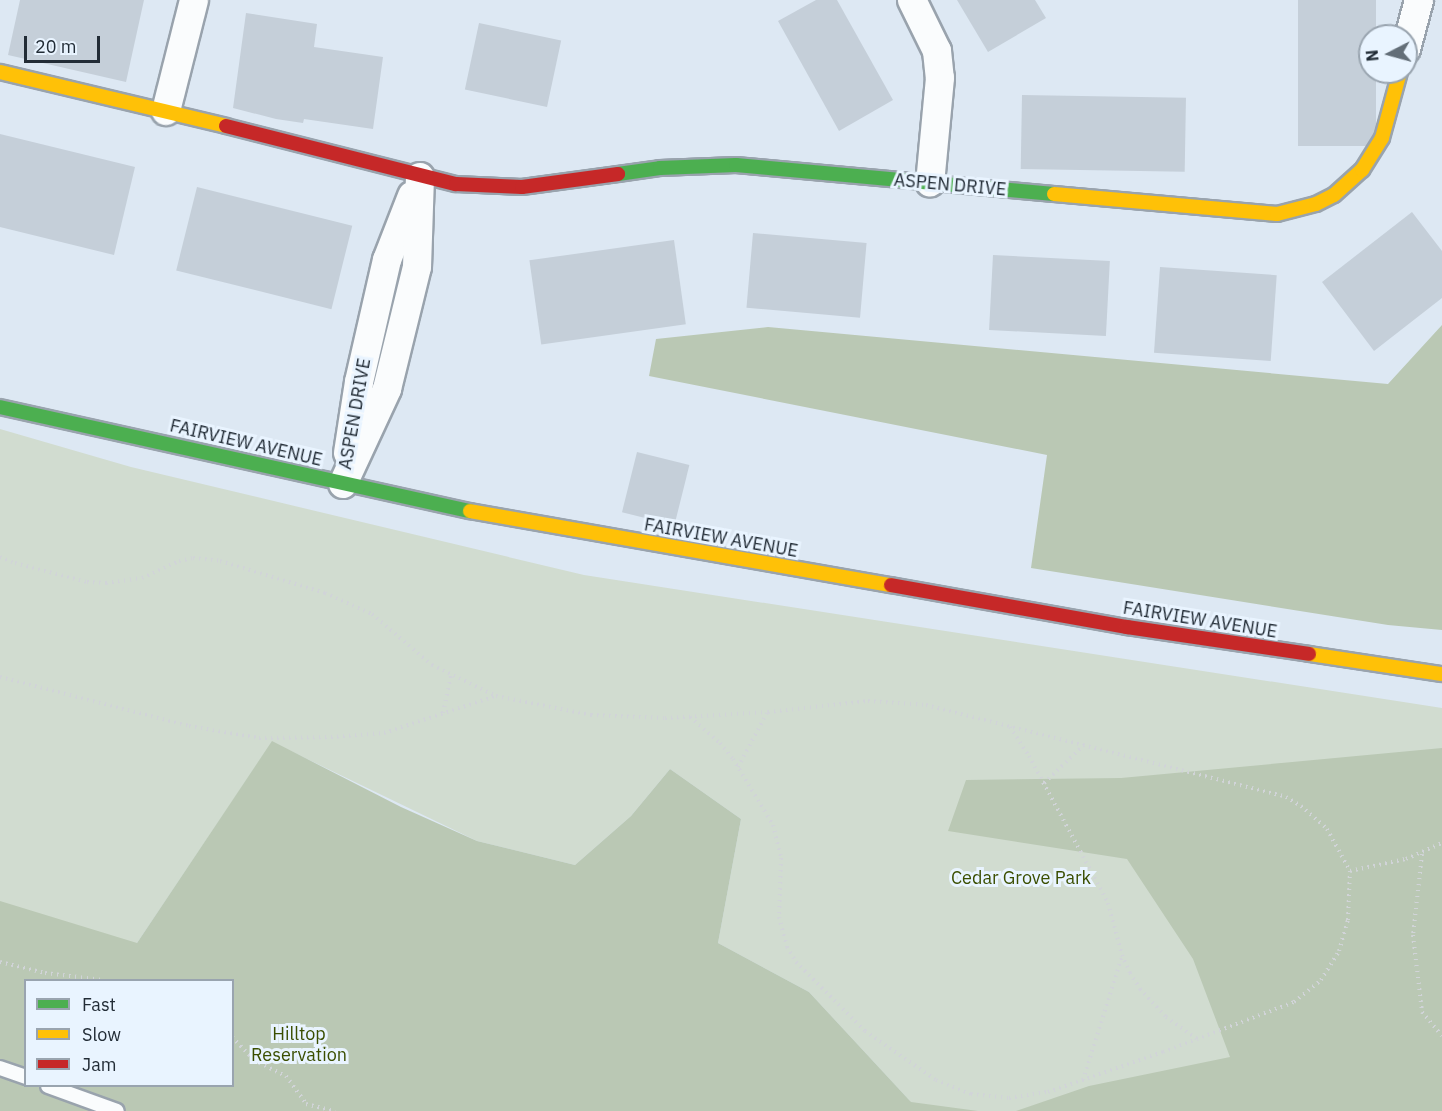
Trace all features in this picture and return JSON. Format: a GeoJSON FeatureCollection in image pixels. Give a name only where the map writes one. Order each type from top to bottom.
{"type":"FeatureCollection","features":[{"type":"Feature","properties":{"kind":"street"},"geometry":{"type":"LineString","coordinates":[[166,111],[194,0]]}},
{"type":"Feature","properties":{"kind":"street"},"geometry":{"type":"LineString","coordinates":[[912,0],[937,51],[940,78],[930,183]]}},
{"type":"Feature","properties":{"kind":"street"},"geometry":{"type":"LineString","coordinates":[[1413,24],[1419,0]]}},
{"type":"Feature","properties":{"kind":"street","name":"ASPEN DRIVE"},"geometry":{"type":"LineString","coordinates":[[0,72],[456,184],[522,188],[660,168],[736,165],[1277,214],[1297,211],[1334,195],[1362,170],[1382,138],[1397,84]]}},
{"type":"Feature","properties":{"kind":"street","name":"ASPEN DRIVE"},"geometry":{"type":"LineString","coordinates":[[343,483],[359,382],[387,260],[420,177]]}},
{"type":"Feature","properties":{"kind":"street","name":"FAIRVIEW AVENUE"},"geometry":{"type":"LineString","coordinates":[[0,407],[435,505],[1127,627],[1442,674]]}},
{"type":"Feature","properties":{"kind":"lane"},"geometry":{"type":"LineString","coordinates":[[0,1068],[24,1076]]}},
{"type":"Feature","properties":{"kind":"lane"},"geometry":{"type":"LineString","coordinates":[[51,1087],[117,1111]]}},
{"type":"Feature","properties":{"kind":"path"},"geometry":{"type":"LineString","coordinates":[[0,557],[87,582],[106,583],[142,578],[179,561],[193,558],[220,561],[325,592],[372,614],[432,665],[496,696],[601,716],[690,716],[768,712],[890,700],[926,705],[1286,797],[1301,806],[1328,829],[1350,871],[1345,936],[1332,965],[1321,980],[1294,1002],[1198,1039],[1029,1097],[989,1098],[971,1094],[936,1080],[865,1031],[796,962],[787,947],[779,917],[782,874],[778,841],[765,810],[720,743],[690,716]]}},
{"type":"Feature","properties":{"kind":"path"},"geometry":{"type":"LineString","coordinates":[[443,714],[451,674]]}},
{"type":"Feature","properties":{"kind":"path"},"geometry":{"type":"LineString","coordinates":[[0,677],[189,726],[259,738],[332,737],[384,733],[496,696]]}},
{"type":"Feature","properties":{"kind":"path"},"geometry":{"type":"LineString","coordinates":[[738,767],[768,712]]}},
{"type":"Feature","properties":{"kind":"path"},"geometry":{"type":"LineString","coordinates":[[1009,726],[1044,783],[1108,903],[1122,955],[1135,981],[1152,1004],[1173,1023],[1198,1039]]}},
{"type":"Feature","properties":{"kind":"path"},"geometry":{"type":"LineString","coordinates":[[1044,783],[1085,744]]}},
{"type":"Feature","properties":{"kind":"path"},"geometry":{"type":"LineString","coordinates":[[1350,871],[1422,854],[1442,843]]}},
{"type":"Feature","properties":{"kind":"path"},"geometry":{"type":"LineString","coordinates":[[1422,854],[1413,935],[1422,1012],[1442,1036]]}},
{"type":"Feature","properties":{"kind":"path"},"geometry":{"type":"LineString","coordinates":[[1083,1080],[1122,955]]}},
{"type":"Feature","properties":{"kind":"path"},"geometry":{"type":"LineString","coordinates":[[0,962],[45,974],[86,979]]}},
{"type":"Feature","properties":{"kind":"path"},"geometry":{"type":"LineString","coordinates":[[234,1039],[254,1060],[286,1076],[306,1104],[335,1111]]}},
{"type":"Feature","properties":{"kind":"green space"},"geometry":{"type":"Polygon","coordinates":[[[1442,325],[1442,630],[1388,625],[1031,568],[1047,455],[649,376],[656,339],[768,327],[1388,384],[1442,325]]]}},
{"type":"Feature","properties":{"kind":"green space","name":"Cedar Grove Park"},"geometry":{"type":"Polygon","coordinates":[[[0,429],[131,467],[584,575],[1442,708],[1442,1111],[0,1111],[0,429]],[[272,742],[137,943],[910,1101],[809,992],[718,943],[741,819],[670,769],[631,816],[575,865],[477,841],[272,742]]]}},
{"type":"Feature","properties":{"kind":"green space","name":"Hilltop Reservation"},"geometry":{"type":"Polygon","coordinates":[[[272,741],[401,807],[477,841],[575,865],[631,816],[670,769],[741,819],[718,943],[809,992],[911,1102],[978,1111],[0,1111],[0,901],[137,943],[272,741]]]}},
{"type":"Feature","properties":{"kind":"green space"},"geometry":{"type":"Polygon","coordinates":[[[1442,748],[1442,1111],[1016,1111],[1089,1086],[1230,1057],[1193,959],[1127,859],[948,831],[966,780],[1121,778],[1442,748]]]}},
{"type":"Feature","properties":{"kind":"building"},"geometry":{"type":"Polygon","coordinates":[[[20,0],[144,0],[126,82],[8,55],[20,0]]]}},
{"type":"Feature","properties":{"kind":"building"},"geometry":{"type":"Polygon","coordinates":[[[816,0],[837,0],[893,100],[839,131],[778,21],[816,0]]]}},
{"type":"Feature","properties":{"kind":"building"},"geometry":{"type":"Polygon","coordinates":[[[957,0],[1035,0],[1046,18],[988,52],[957,0]]]}},
{"type":"Feature","properties":{"kind":"building"},"geometry":{"type":"Polygon","coordinates":[[[1298,0],[1376,0],[1376,24],[1358,24],[1358,84],[1376,84],[1376,146],[1298,146],[1298,0]]]}},
{"type":"Feature","properties":{"kind":"building"},"geometry":{"type":"Polygon","coordinates":[[[246,13],[317,24],[314,47],[383,57],[373,129],[304,119],[303,123],[276,119],[233,108],[246,13]]]}},
{"type":"Feature","properties":{"kind":"building"},"geometry":{"type":"Polygon","coordinates":[[[479,23],[561,40],[547,107],[465,90],[479,23]]]}},
{"type":"Feature","properties":{"kind":"building"},"geometry":{"type":"Polygon","coordinates":[[[1022,95],[1186,98],[1185,172],[1021,169],[1022,95]]]}},
{"type":"Feature","properties":{"kind":"building"},"geometry":{"type":"Polygon","coordinates":[[[0,134],[135,167],[114,255],[0,227],[0,134]]]}},
{"type":"Feature","properties":{"kind":"building"},"geometry":{"type":"Polygon","coordinates":[[[197,187],[352,226],[331,309],[176,270],[197,187]]]}},
{"type":"Feature","properties":{"kind":"building"},"geometry":{"type":"Polygon","coordinates":[[[1412,212],[1442,251],[1442,298],[1374,351],[1322,282],[1412,212]]]}},
{"type":"Feature","properties":{"kind":"building"},"geometry":{"type":"Polygon","coordinates":[[[753,233],[867,243],[860,318],[746,308],[753,233]]]}},
{"type":"Feature","properties":{"kind":"building"},"geometry":{"type":"Polygon","coordinates":[[[674,240],[686,324],[541,344],[529,260],[674,240]]]}},
{"type":"Feature","properties":{"kind":"building"},"geometry":{"type":"Polygon","coordinates":[[[993,255],[1110,261],[1106,336],[989,330],[993,255]]]}},
{"type":"Feature","properties":{"kind":"building"},"geometry":{"type":"Polygon","coordinates":[[[1160,267],[1277,275],[1271,361],[1154,353],[1160,267]]]}},
{"type":"Feature","properties":{"kind":"building"},"geometry":{"type":"Polygon","coordinates":[[[637,452],[689,465],[674,525],[622,512],[637,452]]]}},
{"type":"Feature","properties":{"kind":"traffic: fast"},"geometry":{"type":"LineString","coordinates":[[618,174],[660,168],[736,165],[1054,194]]}},
{"type":"Feature","properties":{"kind":"traffic: fast"},"geometry":{"type":"LineString","coordinates":[[0,407],[470,511]]}},
{"type":"Feature","properties":{"kind":"traffic: slow"},"geometry":{"type":"LineString","coordinates":[[0,72],[226,126]]}},
{"type":"Feature","properties":{"kind":"traffic: slow"},"geometry":{"type":"LineString","coordinates":[[1054,194],[1277,214],[1316,204],[1334,195],[1362,170],[1382,138],[1397,84]]}},
{"type":"Feature","properties":{"kind":"traffic: slow"},"geometry":{"type":"LineString","coordinates":[[470,511],[891,585]]}},
{"type":"Feature","properties":{"kind":"traffic: slow"},"geometry":{"type":"LineString","coordinates":[[1309,654],[1442,674]]}},
{"type":"Feature","properties":{"kind":"traffic: jam"},"geometry":{"type":"LineString","coordinates":[[226,126],[456,184],[522,187],[618,174]]}},
{"type":"Feature","properties":{"kind":"traffic: jam"},"geometry":{"type":"LineString","coordinates":[[891,585],[1127,627],[1309,654]]}}]}
